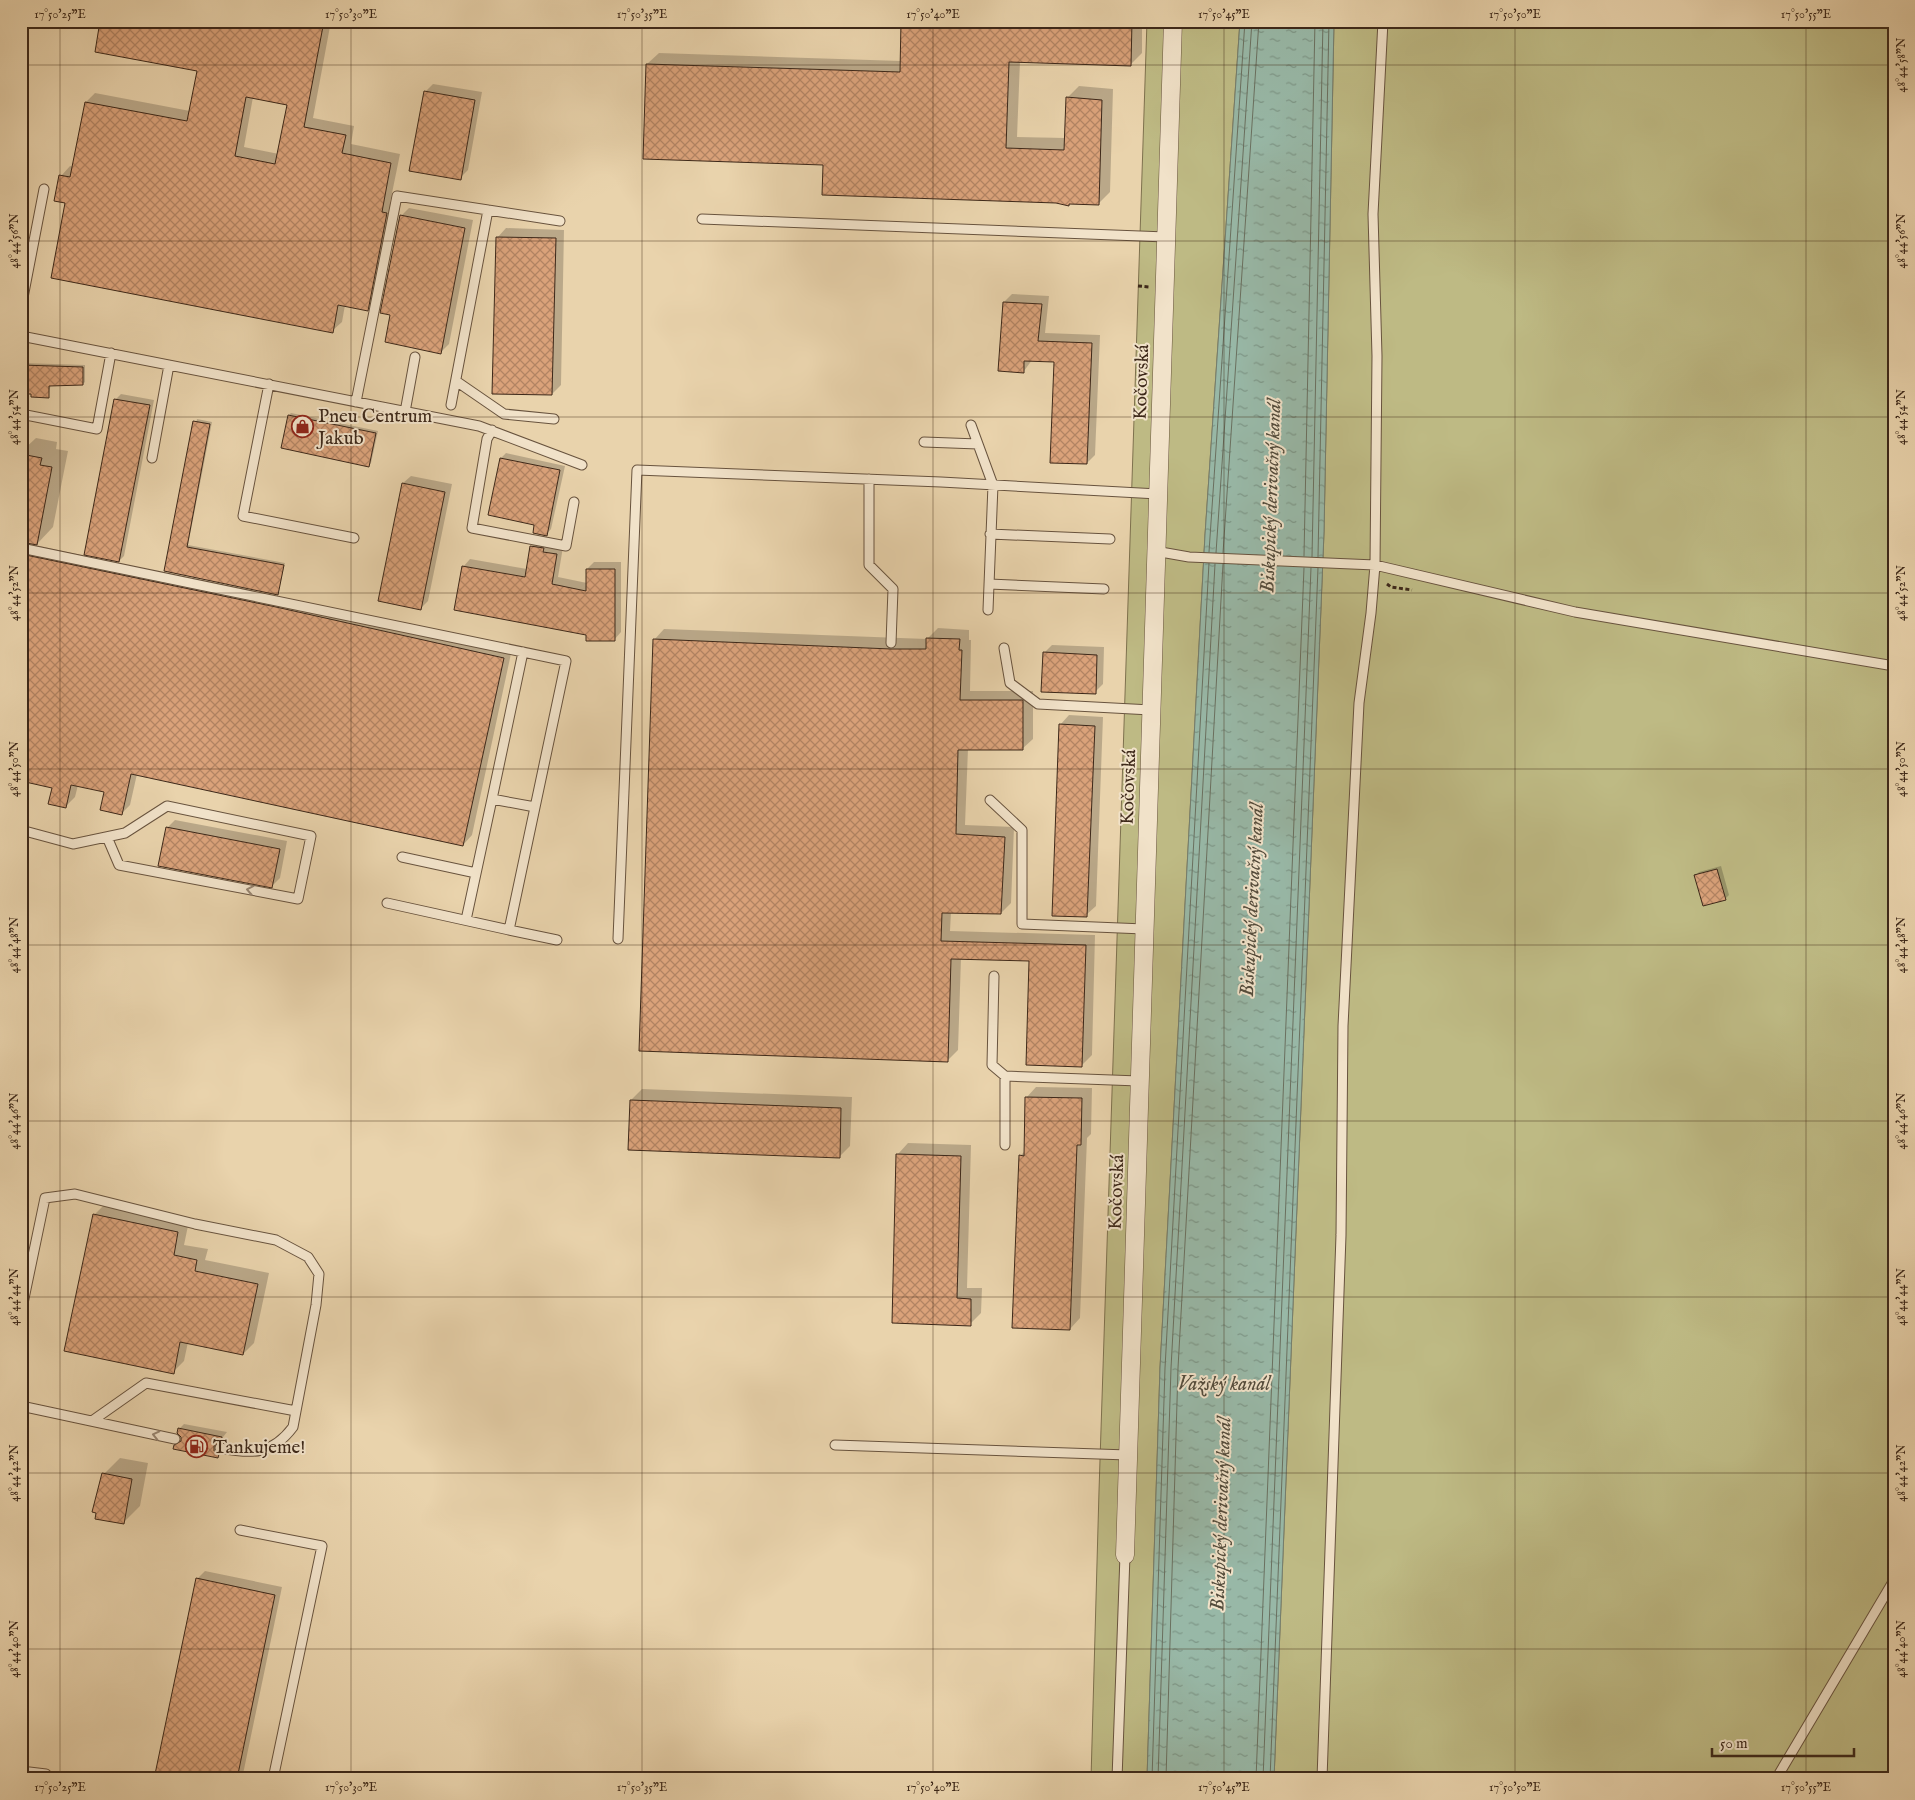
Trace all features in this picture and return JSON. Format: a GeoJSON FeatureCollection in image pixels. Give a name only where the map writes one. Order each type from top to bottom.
{"type":"FeatureCollection","features":[{"type":"Feature","properties":{"kind":"street","name":"Kočovská"},"geometry":{"type":"LineString","coordinates":[[1124,1555],[1173,21]]}},
{"type":"Feature","properties":{"kind":"lane"},"geometry":{"type":"LineString","coordinates":[[1322,1779],[1341,1235],[1344,1026],[1359,703],[1371,613],[1375,565],[1377,356],[1373,214],[1383,21]]}},
{"type":"Feature","properties":{"kind":"lane"},"geometry":{"type":"LineString","coordinates":[[21,308],[44,188]]}},
{"type":"Feature","properties":{"kind":"lane"},"geometry":{"type":"LineString","coordinates":[[356,402],[397,196],[560,221]]}},
{"type":"Feature","properties":{"kind":"lane"},"geometry":{"type":"LineString","coordinates":[[451,405],[488,210]]}},
{"type":"Feature","properties":{"kind":"lane"},"geometry":{"type":"LineString","coordinates":[[702,219],[1166,237]]}},
{"type":"Feature","properties":{"kind":"lane"},"geometry":{"type":"LineString","coordinates":[[21,336],[492,430],[582,465]]}},
{"type":"Feature","properties":{"kind":"lane"},"geometry":{"type":"LineString","coordinates":[[21,414],[97,429],[111,353]]}},
{"type":"Feature","properties":{"kind":"lane"},"geometry":{"type":"LineString","coordinates":[[405,412],[415,357]]}},
{"type":"Feature","properties":{"kind":"lane"},"geometry":{"type":"LineString","coordinates":[[152,458],[169,365]]}},
{"type":"Feature","properties":{"kind":"lane"},"geometry":{"type":"LineString","coordinates":[[456,382],[504,414],[554,419]]}},
{"type":"Feature","properties":{"kind":"lane"},"geometry":{"type":"LineString","coordinates":[[269,384],[243,516],[354,538]]}},
{"type":"Feature","properties":{"kind":"lane"},"geometry":{"type":"LineString","coordinates":[[971,425],[992,485],[988,610]]}},
{"type":"Feature","properties":{"kind":"lane"},"geometry":{"type":"LineString","coordinates":[[492,430],[487,440],[472,528],[566,546],[574,502]]}},
{"type":"Feature","properties":{"kind":"lane"},"geometry":{"type":"LineString","coordinates":[[924,442],[978,444]]}},
{"type":"Feature","properties":{"kind":"lane"},"geometry":{"type":"LineString","coordinates":[[618,939],[637,470],[869,479],[1158,494]]}},
{"type":"Feature","properties":{"kind":"lane"},"geometry":{"type":"LineString","coordinates":[[869,479],[869,565],[893,589],[891,643]]}},
{"type":"Feature","properties":{"kind":"lane"},"geometry":{"type":"LineString","coordinates":[[990,534],[1110,539]]}},
{"type":"Feature","properties":{"kind":"lane"},"geometry":{"type":"LineString","coordinates":[[21,548],[566,661],[509,930]]}},
{"type":"Feature","properties":{"kind":"lane"},"geometry":{"type":"LineString","coordinates":[[1155,551],[1189,557],[1375,565],[1575,612],[1894,666]]}},
{"type":"Feature","properties":{"kind":"lane"},"geometry":{"type":"LineString","coordinates":[[988,584],[1104,589]]}},
{"type":"Feature","properties":{"kind":"lane"},"geometry":{"type":"LineString","coordinates":[[1004,648],[1010,683],[1038,704],[1151,710]]}},
{"type":"Feature","properties":{"kind":"lane"},"geometry":{"type":"LineString","coordinates":[[466,920],[524,652]]}},
{"type":"Feature","properties":{"kind":"lane"},"geometry":{"type":"LineString","coordinates":[[492,799],[535,807]]}},
{"type":"Feature","properties":{"kind":"lane"},"geometry":{"type":"LineString","coordinates":[[990,800],[1022,830],[1022,924],[1144,929]]}},
{"type":"Feature","properties":{"kind":"lane"},"geometry":{"type":"LineString","coordinates":[[21,830],[73,844],[124,833],[167,806],[311,836],[298,899],[119,865],[106,837]]}},
{"type":"Feature","properties":{"kind":"lane"},"geometry":{"type":"LineString","coordinates":[[402,857],[476,872]]}},
{"type":"Feature","properties":{"kind":"lane"},"geometry":{"type":"LineString","coordinates":[[388,903],[557,940]]}},
{"type":"Feature","properties":{"kind":"lane"},"geometry":{"type":"LineString","coordinates":[[994,976],[992,1065],[1005,1076],[1139,1081]]}},
{"type":"Feature","properties":{"kind":"lane"},"geometry":{"type":"LineString","coordinates":[[1005,1076],[1005,1145]]}},
{"type":"Feature","properties":{"kind":"lane"},"geometry":{"type":"LineString","coordinates":[[21,1313],[45,1198],[75,1194],[195,1224],[276,1240],[308,1257],[318,1274],[316,1305],[293,1427],[284,1438],[271,1448],[253,1452],[220,1448]]}},
{"type":"Feature","properties":{"kind":"lane"},"geometry":{"type":"LineString","coordinates":[[92,1421],[146,1383],[296,1411]]}},
{"type":"Feature","properties":{"kind":"lane"},"geometry":{"type":"LineString","coordinates":[[21,1406],[175,1439]]}},
{"type":"Feature","properties":{"kind":"lane"},"geometry":{"type":"LineString","coordinates":[[835,1445],[1128,1455]]}},
{"type":"Feature","properties":{"kind":"lane"},"geometry":{"type":"LineString","coordinates":[[240,1530],[322,1546],[273,1779]]}},
{"type":"Feature","properties":{"kind":"lane"},"geometry":{"type":"LineString","coordinates":[[1117,1779],[1124,1555]]}},
{"type":"Feature","properties":{"kind":"lane"},"geometry":{"type":"LineString","coordinates":[[1776,1779],[1894,1580]]}},
{"type":"Feature","properties":{"kind":"lane"},"geometry":{"type":"LineString","coordinates":[[21,1771],[46,1774],[45,1779]]}},
{"type":"Feature","properties":{"kind":"shaded area"},"geometry":{"type":"Polygon","coordinates":[[[1147,21],[1240,21],[1205,535],[1160,1368],[1147,1779],[1091,1779],[1099,1491],[1147,21]]]}},
{"type":"Feature","properties":{"kind":"shaded area"},"geometry":{"type":"Polygon","coordinates":[[[1334,21],[1894,21],[1894,1779],[1274,1779],[1324,532],[1334,21]]]}},
{"type":"Feature","properties":{"kind":"water","name":"Važský kanál"},"geometry":{"type":"Polygon","coordinates":[[[1240,21],[1334,21],[1324,532],[1274,1779],[1147,1779],[1160,1368],[1205,535],[1240,21]]]}},
{"type":"Feature","properties":{"kind":"building"},"geometry":{"type":"Polygon","coordinates":[[[100,21],[324,21],[304,127],[346,135],[342,153],[391,163],[382,212],[387,213],[368,311],[338,305],[333,333],[51,278],[65,203],[54,201],[59,175],[70,177],[85,102],[187,121],[197,71],[95,52],[100,21]],[[246,97],[235,156],[275,164],[287,105],[246,97]]]}},
{"type":"Feature","properties":{"kind":"building"},"geometry":{"type":"Polygon","coordinates":[[[901,21],[1132,21],[1131,66],[1009,62],[1006,148],[1064,150],[1066,97],[1102,100],[1099,205],[1069,204],[1069,206],[1056,203],[822,195],[823,165],[643,159],[646,64],[900,72],[901,21]]]}},
{"type":"Feature","properties":{"kind":"building"},"geometry":{"type":"Polygon","coordinates":[[[424,91],[475,100],[461,180],[409,171],[424,91]]]}},
{"type":"Feature","properties":{"kind":"building"},"geometry":{"type":"Polygon","coordinates":[[[400,215],[465,228],[441,354],[385,342],[390,315],[380,313],[400,215]]]}},
{"type":"Feature","properties":{"kind":"building"},"geometry":{"type":"Polygon","coordinates":[[[496,237],[556,238],[552,395],[492,394],[496,237]]]}},
{"type":"Feature","properties":{"kind":"building"},"geometry":{"type":"Polygon","coordinates":[[[1003,302],[1042,304],[1038,341],[1092,343],[1087,464],[1050,463],[1054,362],[1024,361],[1024,373],[998,371],[1003,302]]]}},
{"type":"Feature","properties":{"kind":"building"},"geometry":{"type":"Polygon","coordinates":[[[21,365],[83,367],[83,385],[49,386],[49,398],[31,397],[31,394],[21,394],[21,365]]]}},
{"type":"Feature","properties":{"kind":"building"},"geometry":{"type":"Polygon","coordinates":[[[114,399],[150,405],[119,562],[84,555],[114,399]]]}},
{"type":"Feature","properties":{"kind":"building"},"geometry":{"type":"Polygon","coordinates":[[[288,415],[376,433],[369,467],[281,448],[288,415]]]}},
{"type":"Feature","properties":{"kind":"building"},"geometry":{"type":"Polygon","coordinates":[[[193,421],[210,424],[187,547],[284,565],[278,595],[164,571],[193,421]]]}},
{"type":"Feature","properties":{"kind":"building"},"geometry":{"type":"Polygon","coordinates":[[[21,454],[42,458],[40,465],[52,467],[37,545],[21,542],[21,454]]]}},
{"type":"Feature","properties":{"kind":"building"},"geometry":{"type":"Polygon","coordinates":[[[500,458],[560,470],[547,536],[533,533],[534,525],[488,515],[500,458]]]}},
{"type":"Feature","properties":{"kind":"building"},"geometry":{"type":"Polygon","coordinates":[[[402,483],[445,492],[421,610],[378,601],[402,483]]]}},
{"type":"Feature","properties":{"kind":"building"},"geometry":{"type":"Polygon","coordinates":[[[530,546],[544,548],[543,552],[557,554],[552,584],[586,591],[586,569],[615,569],[615,641],[586,641],[586,635],[454,610],[462,566],[525,577],[530,546]]]}},
{"type":"Feature","properties":{"kind":"building"},"geometry":{"type":"Polygon","coordinates":[[[21,554],[276,607],[504,658],[463,846],[131,774],[122,815],[100,810],[104,792],[71,785],[66,808],[48,804],[52,788],[21,781],[25,752],[21,751],[21,554]]]}},
{"type":"Feature","properties":{"kind":"building"},"geometry":{"type":"Polygon","coordinates":[[[926,638],[960,639],[959,650],[962,650],[960,700],[1023,700],[1023,750],[958,750],[956,834],[1005,837],[1001,914],[942,913],[941,941],[1086,945],[1082,1067],[1026,1065],[1029,961],[951,959],[948,1062],[639,1051],[653,639],[926,649],[926,638]]]}},
{"type":"Feature","properties":{"kind":"building"},"geometry":{"type":"Polygon","coordinates":[[[1043,652],[1097,655],[1096,694],[1041,692],[1043,652]]]}},
{"type":"Feature","properties":{"kind":"building"},"geometry":{"type":"Polygon","coordinates":[[[1059,724],[1095,726],[1087,917],[1052,916],[1059,724]]]}},
{"type":"Feature","properties":{"kind":"building"},"geometry":{"type":"Polygon","coordinates":[[[166,827],[280,849],[272,888],[158,866],[166,827]]]}},
{"type":"Feature","properties":{"kind":"building"},"geometry":{"type":"Polygon","coordinates":[[[1717,869],[1726,900],[1703,906],[1694,875],[1717,869]]]}},
{"type":"Feature","properties":{"kind":"building"},"geometry":{"type":"Polygon","coordinates":[[[1025,1097],[1082,1098],[1081,1145],[1077,1145],[1070,1330],[1012,1328],[1019,1155],[1024,1156],[1025,1097]]]}},
{"type":"Feature","properties":{"kind":"building"},"geometry":{"type":"Polygon","coordinates":[[[630,1100],[841,1108],[840,1158],[628,1150],[630,1100]]]}},
{"type":"Feature","properties":{"kind":"building"},"geometry":{"type":"Polygon","coordinates":[[[896,1154],[961,1156],[957,1298],[971,1299],[971,1326],[892,1323],[896,1154]]]}},
{"type":"Feature","properties":{"kind":"building"},"geometry":{"type":"Polygon","coordinates":[[[93,1214],[178,1232],[174,1255],[197,1260],[195,1271],[258,1284],[243,1355],[180,1342],[174,1374],[64,1351],[93,1214]]]}},
{"type":"Feature","properties":{"kind":"building"},"geometry":{"type":"Polygon","coordinates":[[[178,1428],[222,1437],[221,1442],[214,1446],[214,1451],[219,1454],[218,1458],[173,1449],[174,1445],[181,1441],[181,1437],[177,1433],[178,1428]]]}},
{"type":"Feature","properties":{"kind":"building"},"geometry":{"type":"Polygon","coordinates":[[[102,1473],[132,1479],[124,1524],[95,1519],[96,1513],[92,1512],[102,1473]]]}},
{"type":"Feature","properties":{"kind":"building"},"geometry":{"type":"Polygon","coordinates":[[[196,1578],[275,1595],[237,1779],[154,1779],[196,1578]]]}},
{"type":"Feature","properties":{"kind":"place","name":"Pneu Centrum Jakub"},"geometry":{"type":"Point","coordinates":[302,426]}},
{"type":"Feature","properties":{"kind":"place","name":"Tankujeme!"},"geometry":{"type":"Point","coordinates":[197,1446]}},
{"type":"Feature","properties":{"kind":"water label","name":"Biskupický derivačný kanál"},"geometry":{"type":"Point","coordinates":[1270,496]}},
{"type":"Feature","properties":{"kind":"water label","name":"Biskupický derivačný kanál"},"geometry":{"type":"Point","coordinates":[1251,900]}},
{"type":"Feature","properties":{"kind":"water label","name":"Biskupický derivačný kanál"},"geometry":{"type":"Point","coordinates":[1220,1514]}}]}
